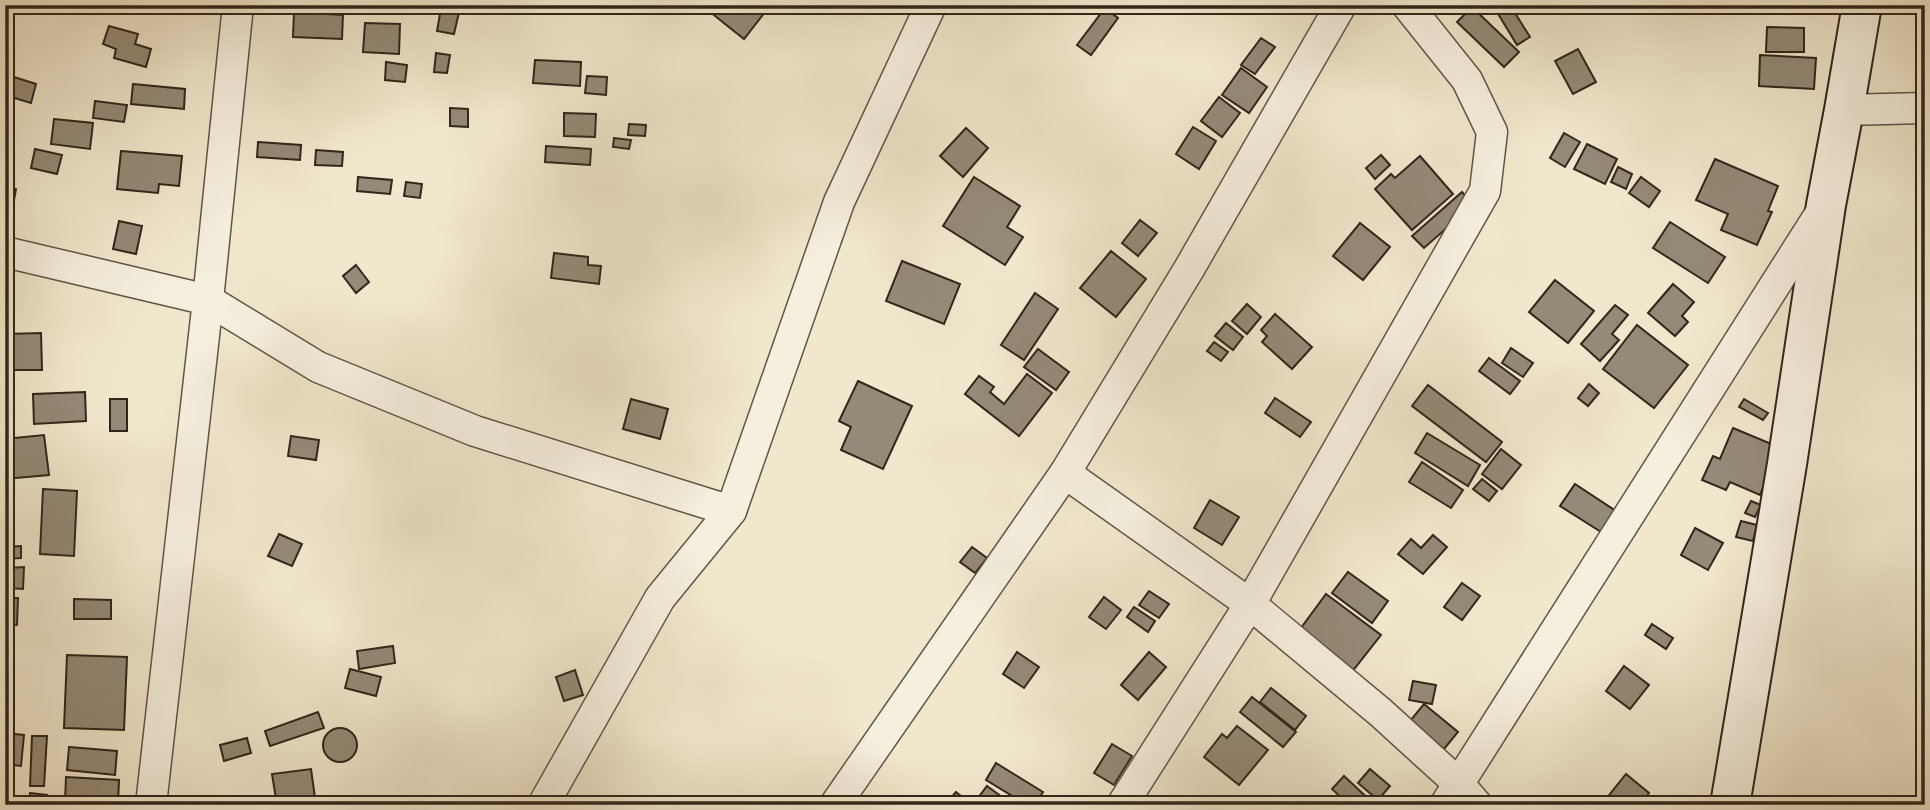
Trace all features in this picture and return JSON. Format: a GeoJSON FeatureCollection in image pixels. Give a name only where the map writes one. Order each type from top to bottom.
{"type":"FeatureCollection","features":[{"type":"Feature","properties":{"kind":"street"},"geometry":{"type":"LineString","coordinates":[[151,805],[239,5]]}},
{"type":"Feature","properties":{"kind":"street"},"geometry":{"type":"LineString","coordinates":[[543,805],[660,598],[731,511],[839,202],[931,5]]}},
{"type":"Feature","properties":{"kind":"street"},"geometry":{"type":"LineString","coordinates":[[835,805],[1065,473],[1189,269],[1341,5]]}},
{"type":"Feature","properties":{"kind":"street"},"geometry":{"type":"LineString","coordinates":[[1122,805],[1250,604],[1485,191],[1492,132],[1467,80],[1407,5]]}},
{"type":"Feature","properties":{"kind":"street"},"geometry":{"type":"LineString","coordinates":[[1728,802],[1787,464],[1826,205],[1861,5]]}},
{"type":"Feature","properties":{"kind":"street"},"geometry":{"type":"LineString","coordinates":[[1844,110],[1925,108]]}},
{"type":"Feature","properties":{"kind":"street"},"geometry":{"type":"LineString","coordinates":[[1065,473],[1250,604],[1322,662],[1460,798],[1826,205]]}},
{"type":"Feature","properties":{"kind":"street"},"geometry":{"type":"LineString","coordinates":[[5,252],[208,300],[318,366],[475,430],[731,511]]}},
{"type":"Feature","properties":{"kind":"building"},"geometry":{"type":"Polygon","coordinates":[[[708,5],[756,5],[765,12],[744,39],[705,8],[708,5]]]}},
{"type":"Feature","properties":{"kind":"building"},"geometry":{"type":"Polygon","coordinates":[[[1510,5],[1530,37],[1517,45],[1497,12],[1510,5]]]}},
{"type":"Feature","properties":{"kind":"building"},"geometry":{"type":"Polygon","coordinates":[[[1735,5],[1790,5],[1789,14],[1735,5]]]}},
{"type":"Feature","properties":{"kind":"building"},"geometry":{"type":"Polygon","coordinates":[[[1472,7],[1519,52],[1504,67],[1457,22],[1472,7]]]}},
{"type":"Feature","properties":{"kind":"building"},"geometry":{"type":"Polygon","coordinates":[[[441,8],[459,12],[454,34],[437,31],[441,8]]]}},
{"type":"Feature","properties":{"kind":"building"},"geometry":{"type":"Polygon","coordinates":[[[1105,8],[1118,18],[1091,55],[1077,45],[1105,8]]]}},
{"type":"Feature","properties":{"kind":"building"},"geometry":{"type":"Polygon","coordinates":[[[294,12],[343,15],[342,39],[293,37],[294,12]]]}},
{"type":"Feature","properties":{"kind":"building"},"geometry":{"type":"Polygon","coordinates":[[[365,23],[400,24],[399,54],[363,52],[365,23]]]}},
{"type":"Feature","properties":{"kind":"building"},"geometry":{"type":"Polygon","coordinates":[[[109,26],[138,34],[135,44],[151,49],[146,67],[114,58],[116,49],[103,44],[109,26]]]}},
{"type":"Feature","properties":{"kind":"building"},"geometry":{"type":"Polygon","coordinates":[[[1767,27],[1804,28],[1804,52],[1766,52],[1767,27]]]}},
{"type":"Feature","properties":{"kind":"building"},"geometry":{"type":"Polygon","coordinates":[[[1261,38],[1275,47],[1255,74],[1241,65],[1261,38]]]}},
{"type":"Feature","properties":{"kind":"building"},"geometry":{"type":"Polygon","coordinates":[[[1925,43],[1925,89],[1924,89],[1925,43]]]}},
{"type":"Feature","properties":{"kind":"building"},"geometry":{"type":"Polygon","coordinates":[[[1578,49],[1596,82],[1573,94],[1555,61],[1578,49]]]}},
{"type":"Feature","properties":{"kind":"building"},"geometry":{"type":"Polygon","coordinates":[[[436,53],[450,55],[447,73],[434,72],[436,53]]]}},
{"type":"Feature","properties":{"kind":"building"},"geometry":{"type":"Polygon","coordinates":[[[1760,55],[1816,58],[1814,89],[1759,86],[1760,55]]]}},
{"type":"Feature","properties":{"kind":"building"},"geometry":{"type":"Polygon","coordinates":[[[535,60],[581,62],[580,86],[533,83],[535,60]]]}},
{"type":"Feature","properties":{"kind":"building"},"geometry":{"type":"Polygon","coordinates":[[[386,62],[407,65],[405,82],[385,80],[386,62]]]}},
{"type":"Feature","properties":{"kind":"building"},"geometry":{"type":"Polygon","coordinates":[[[1241,68],[1267,87],[1249,113],[1222,95],[1241,68]]]}},
{"type":"Feature","properties":{"kind":"building"},"geometry":{"type":"Polygon","coordinates":[[[587,76],[607,77],[606,95],[585,93],[587,76]]]}},
{"type":"Feature","properties":{"kind":"building"},"geometry":{"type":"Polygon","coordinates":[[[14,77],[36,84],[31,103],[8,96],[14,77]]]}},
{"type":"Feature","properties":{"kind":"building"},"geometry":{"type":"Polygon","coordinates":[[[133,84],[185,89],[184,109],[131,104],[133,84]]]}},
{"type":"Feature","properties":{"kind":"building"},"geometry":{"type":"Polygon","coordinates":[[[1219,97],[1240,113],[1222,137],[1201,121],[1219,97]]]}},
{"type":"Feature","properties":{"kind":"building"},"geometry":{"type":"Polygon","coordinates":[[[95,101],[127,105],[124,122],[93,118],[95,101]]]}},
{"type":"Feature","properties":{"kind":"building"},"geometry":{"type":"Polygon","coordinates":[[[450,108],[468,109],[468,127],[450,126],[450,108]]]}},
{"type":"Feature","properties":{"kind":"building"},"geometry":{"type":"Polygon","coordinates":[[[564,113],[596,114],[595,137],[564,136],[564,113]]]}},
{"type":"Feature","properties":{"kind":"building"},"geometry":{"type":"Polygon","coordinates":[[[54,119],[93,123],[90,149],[51,144],[54,119]]]}},
{"type":"Feature","properties":{"kind":"building"},"geometry":{"type":"Polygon","coordinates":[[[629,124],[646,125],[645,136],[628,135],[629,124]]]}},
{"type":"Feature","properties":{"kind":"building"},"geometry":{"type":"Polygon","coordinates":[[[1193,127],[1216,141],[1199,169],[1176,154],[1193,127]]]}},
{"type":"Feature","properties":{"kind":"building"},"geometry":{"type":"Polygon","coordinates":[[[966,128],[988,148],[963,177],[940,156],[966,128]]]}},
{"type":"Feature","properties":{"kind":"building"},"geometry":{"type":"Polygon","coordinates":[[[1564,133],[1580,142],[1565,167],[1550,158],[1564,133]]]}},
{"type":"Feature","properties":{"kind":"building"},"geometry":{"type":"Polygon","coordinates":[[[614,138],[631,140],[629,149],[613,147],[614,138]]]}},
{"type":"Feature","properties":{"kind":"building"},"geometry":{"type":"Polygon","coordinates":[[[258,142],[301,145],[300,160],[257,157],[258,142]]]}},
{"type":"Feature","properties":{"kind":"building"},"geometry":{"type":"Polygon","coordinates":[[[1587,144],[1617,159],[1605,184],[1574,169],[1587,144]]]}},
{"type":"Feature","properties":{"kind":"building"},"geometry":{"type":"Polygon","coordinates":[[[546,146],[591,149],[590,165],[545,162],[546,146]]]}},
{"type":"Feature","properties":{"kind":"building"},"geometry":{"type":"Polygon","coordinates":[[[35,149],[62,155],[57,174],[31,168],[35,149]]]}},
{"type":"Feature","properties":{"kind":"building"},"geometry":{"type":"Polygon","coordinates":[[[316,150],[343,152],[342,166],[315,165],[316,150]]]}},
{"type":"Feature","properties":{"kind":"building"},"geometry":{"type":"Polygon","coordinates":[[[121,151],[182,156],[179,186],[159,184],[158,193],[117,189],[121,151]]]}},
{"type":"Feature","properties":{"kind":"building"},"geometry":{"type":"Polygon","coordinates":[[[1381,155],[1390,165],[1375,179],[1366,168],[1381,155]]]}},
{"type":"Feature","properties":{"kind":"building"},"geometry":{"type":"Polygon","coordinates":[[[1420,156],[1453,194],[1412,230],[1375,189],[1391,174],[1395,178],[1420,156]]]}},
{"type":"Feature","properties":{"kind":"building"},"geometry":{"type":"Polygon","coordinates":[[[1715,159],[1778,186],[1768,211],[1772,212],[1757,245],[1721,230],[1728,214],[1696,200],[1715,159]]]}},
{"type":"Feature","properties":{"kind":"building"},"geometry":{"type":"Polygon","coordinates":[[[1618,167],[1632,174],[1626,189],[1611,182],[1618,167]]]}},
{"type":"Feature","properties":{"kind":"building"},"geometry":{"type":"Polygon","coordinates":[[[358,177],[392,180],[390,194],[357,191],[358,177]]]}},
{"type":"Feature","properties":{"kind":"building"},"geometry":{"type":"Polygon","coordinates":[[[974,177],[1020,206],[1007,227],[1023,237],[1005,265],[943,226],[974,177]]]}},
{"type":"Feature","properties":{"kind":"building"},"geometry":{"type":"Polygon","coordinates":[[[1641,177],[1660,191],[1649,207],[1629,193],[1641,177]]]}},
{"type":"Feature","properties":{"kind":"building"},"geometry":{"type":"Polygon","coordinates":[[[406,182],[422,184],[420,198],[404,196],[406,182]]]}},
{"type":"Feature","properties":{"kind":"building"},"geometry":{"type":"Polygon","coordinates":[[[5,187],[16,189],[11,217],[5,216],[5,187]]]}},
{"type":"Feature","properties":{"kind":"building"},"geometry":{"type":"Polygon","coordinates":[[[1462,192],[1473,205],[1424,248],[1412,236],[1462,192]]]}},
{"type":"Feature","properties":{"kind":"building"},"geometry":{"type":"Polygon","coordinates":[[[1140,220],[1157,233],[1138,256],[1122,243],[1140,220]]]}},
{"type":"Feature","properties":{"kind":"building"},"geometry":{"type":"Polygon","coordinates":[[[119,221],[142,226],[136,254],[113,249],[119,221]]]}},
{"type":"Feature","properties":{"kind":"building"},"geometry":{"type":"Polygon","coordinates":[[[1670,222],[1725,257],[1708,283],[1653,248],[1670,222]]]}},
{"type":"Feature","properties":{"kind":"building"},"geometry":{"type":"Polygon","coordinates":[[[1360,223],[1390,247],[1363,280],[1333,256],[1360,223]]]}},
{"type":"Feature","properties":{"kind":"building"},"geometry":{"type":"Polygon","coordinates":[[[1111,251],[1146,279],[1116,317],[1080,288],[1111,251]]]}},
{"type":"Feature","properties":{"kind":"building"},"geometry":{"type":"Polygon","coordinates":[[[554,253],[588,257],[588,265],[601,266],[599,284],[551,278],[554,253]]]}},
{"type":"Feature","properties":{"kind":"building"},"geometry":{"type":"Polygon","coordinates":[[[902,261],[960,284],[944,324],[886,301],[902,261]]]}},
{"type":"Feature","properties":{"kind":"building"},"geometry":{"type":"Polygon","coordinates":[[[356,265],[369,282],[356,293],[343,276],[356,265]]]}},
{"type":"Feature","properties":{"kind":"building"},"geometry":{"type":"Polygon","coordinates":[[[1555,280],[1594,311],[1568,343],[1529,312],[1555,280]]]}},
{"type":"Feature","properties":{"kind":"building"},"geometry":{"type":"Polygon","coordinates":[[[1673,284],[1694,302],[1682,316],[1688,322],[1675,336],[1648,313],[1673,284]]]}},
{"type":"Feature","properties":{"kind":"building"},"geometry":{"type":"Polygon","coordinates":[[[1035,293],[1058,309],[1024,360],[1001,345],[1035,293]]]}},
{"type":"Feature","properties":{"kind":"building"},"geometry":{"type":"Polygon","coordinates":[[[1247,304],[1261,317],[1247,334],[1232,321],[1247,304]]]}},
{"type":"Feature","properties":{"kind":"building"},"geometry":{"type":"Polygon","coordinates":[[[1615,305],[1628,315],[1612,334],[1619,340],[1600,361],[1581,344],[1615,305]]]}},
{"type":"Feature","properties":{"kind":"building"},"geometry":{"type":"Polygon","coordinates":[[[1275,314],[1312,347],[1292,369],[1262,342],[1267,336],[1261,330],[1275,314]]]}},
{"type":"Feature","properties":{"kind":"building"},"geometry":{"type":"Polygon","coordinates":[[[1226,323],[1243,337],[1233,350],[1215,336],[1226,323]]]}},
{"type":"Feature","properties":{"kind":"building"},"geometry":{"type":"Polygon","coordinates":[[[1637,325],[1688,365],[1654,408],[1603,369],[1637,325]]]}},
{"type":"Feature","properties":{"kind":"building"},"geometry":{"type":"Polygon","coordinates":[[[41,333],[42,370],[5,370],[5,334],[41,333]]]}},
{"type":"Feature","properties":{"kind":"building"},"geometry":{"type":"Polygon","coordinates":[[[1214,342],[1228,352],[1221,361],[1207,351],[1214,342]]]}},
{"type":"Feature","properties":{"kind":"building"},"geometry":{"type":"Polygon","coordinates":[[[1511,348],[1533,363],[1523,377],[1502,363],[1511,348]]]}},
{"type":"Feature","properties":{"kind":"building"},"geometry":{"type":"Polygon","coordinates":[[[1038,349],[1069,372],[1056,390],[1024,367],[1038,349]]]}},
{"type":"Feature","properties":{"kind":"building"},"geometry":{"type":"Polygon","coordinates":[[[1489,358],[1520,381],[1510,394],[1479,371],[1489,358]]]}},
{"type":"Feature","properties":{"kind":"building"},"geometry":{"type":"Polygon","coordinates":[[[1027,374],[1052,393],[1019,436],[965,394],[979,376],[994,387],[990,392],[1004,404],[1027,374]]]}},
{"type":"Feature","properties":{"kind":"building"},"geometry":{"type":"Polygon","coordinates":[[[858,381],[912,406],[883,469],[841,450],[851,427],[839,421],[858,381]]]}},
{"type":"Feature","properties":{"kind":"building"},"geometry":{"type":"Polygon","coordinates":[[[1589,384],[1599,393],[1588,406],[1578,398],[1589,384]]]}},
{"type":"Feature","properties":{"kind":"building"},"geometry":{"type":"Polygon","coordinates":[[[1428,385],[1502,442],[1486,462],[1412,406],[1428,385]]]}},
{"type":"Feature","properties":{"kind":"building"},"geometry":{"type":"Polygon","coordinates":[[[85,392],[86,421],[34,424],[33,394],[85,392]]]}},
{"type":"Feature","properties":{"kind":"building"},"geometry":{"type":"Polygon","coordinates":[[[1275,398],[1311,422],[1300,437],[1265,413],[1275,398]]]}},
{"type":"Feature","properties":{"kind":"building"},"geometry":{"type":"Polygon","coordinates":[[[110,399],[127,399],[127,431],[110,431],[110,399]]]}},
{"type":"Feature","properties":{"kind":"building"},"geometry":{"type":"Polygon","coordinates":[[[631,399],[668,409],[660,439],[623,429],[631,399]]]}},
{"type":"Feature","properties":{"kind":"building"},"geometry":{"type":"Polygon","coordinates":[[[1744,399],[1768,413],[1763,420],[1739,407],[1744,399]]]}},
{"type":"Feature","properties":{"kind":"building"},"geometry":{"type":"Polygon","coordinates":[[[1733,428],[1781,448],[1760,495],[1730,482],[1726,490],[1702,480],[1713,456],[1720,459],[1733,428]]]}},
{"type":"Feature","properties":{"kind":"building"},"geometry":{"type":"Polygon","coordinates":[[[1427,433],[1480,465],[1468,486],[1415,453],[1427,433]]]}},
{"type":"Feature","properties":{"kind":"building"},"geometry":{"type":"Polygon","coordinates":[[[44,435],[49,475],[5,479],[5,439],[44,435]]]}},
{"type":"Feature","properties":{"kind":"building"},"geometry":{"type":"Polygon","coordinates":[[[291,436],[319,440],[316,460],[288,456],[291,436]]]}},
{"type":"Feature","properties":{"kind":"building"},"geometry":{"type":"Polygon","coordinates":[[[1501,449],[1521,465],[1502,489],[1482,474],[1501,449]]]}},
{"type":"Feature","properties":{"kind":"building"},"geometry":{"type":"Polygon","coordinates":[[[1422,462],[1463,490],[1451,508],[1409,482],[1422,462]]]}},
{"type":"Feature","properties":{"kind":"building"},"geometry":{"type":"Polygon","coordinates":[[[1482,479],[1497,491],[1489,501],[1473,489],[1482,479]]]}},
{"type":"Feature","properties":{"kind":"building"},"geometry":{"type":"Polygon","coordinates":[[[1575,484],[1616,511],[1601,532],[1560,506],[1575,484]]]}},
{"type":"Feature","properties":{"kind":"building"},"geometry":{"type":"Polygon","coordinates":[[[43,489],[77,491],[74,556],[40,554],[43,489]]]}},
{"type":"Feature","properties":{"kind":"building"},"geometry":{"type":"Polygon","coordinates":[[[1210,500],[1239,517],[1222,545],[1194,528],[1210,500]]]}},
{"type":"Feature","properties":{"kind":"building"},"geometry":{"type":"Polygon","coordinates":[[[1751,501],[1761,505],[1755,517],[1745,513],[1751,501]]]}},
{"type":"Feature","properties":{"kind":"building"},"geometry":{"type":"Polygon","coordinates":[[[1741,521],[1757,525],[1753,541],[1736,537],[1741,521]]]}},
{"type":"Feature","properties":{"kind":"building"},"geometry":{"type":"Polygon","coordinates":[[[1695,528],[1723,543],[1708,570],[1681,555],[1695,528]]]}},
{"type":"Feature","properties":{"kind":"building"},"geometry":{"type":"Polygon","coordinates":[[[279,534],[302,544],[292,566],[268,556],[279,534]]]}},
{"type":"Feature","properties":{"kind":"building"},"geometry":{"type":"Polygon","coordinates":[[[1433,535],[1447,547],[1423,574],[1398,554],[1411,539],[1421,548],[1433,535]]]}},
{"type":"Feature","properties":{"kind":"building"},"geometry":{"type":"Polygon","coordinates":[[[21,546],[21,558],[5,559],[5,547],[21,546]]]}},
{"type":"Feature","properties":{"kind":"building"},"geometry":{"type":"Polygon","coordinates":[[[972,547],[987,558],[975,573],[960,562],[972,547]]]}},
{"type":"Feature","properties":{"kind":"building"},"geometry":{"type":"Polygon","coordinates":[[[24,567],[23,589],[7,588],[8,568],[24,567]]]}},
{"type":"Feature","properties":{"kind":"building"},"geometry":{"type":"Polygon","coordinates":[[[1348,572],[1388,601],[1372,623],[1332,593],[1348,572]]]}},
{"type":"Feature","properties":{"kind":"building"},"geometry":{"type":"Polygon","coordinates":[[[1462,583],[1480,596],[1462,620],[1444,607],[1462,583]]]}},
{"type":"Feature","properties":{"kind":"building"},"geometry":{"type":"Polygon","coordinates":[[[1149,591],[1169,604],[1159,618],[1139,605],[1149,591]]]}},
{"type":"Feature","properties":{"kind":"building"},"geometry":{"type":"Polygon","coordinates":[[[1326,594],[1381,635],[1351,673],[1298,632],[1326,594]]]}},
{"type":"Feature","properties":{"kind":"building"},"geometry":{"type":"Polygon","coordinates":[[[1104,597],[1121,610],[1106,629],[1089,617],[1104,597]]]}},
{"type":"Feature","properties":{"kind":"building"},"geometry":{"type":"Polygon","coordinates":[[[5,598],[18,598],[17,625],[5,624],[5,598]]]}},
{"type":"Feature","properties":{"kind":"building"},"geometry":{"type":"Polygon","coordinates":[[[74,599],[111,600],[111,619],[74,619],[74,599]]]}},
{"type":"Feature","properties":{"kind":"building"},"geometry":{"type":"Polygon","coordinates":[[[1134,607],[1155,621],[1148,632],[1127,617],[1134,607]]]}},
{"type":"Feature","properties":{"kind":"building"},"geometry":{"type":"Polygon","coordinates":[[[1652,624],[1673,638],[1666,649],[1645,635],[1652,624]]]}},
{"type":"Feature","properties":{"kind":"building"},"geometry":{"type":"Polygon","coordinates":[[[393,646],[395,663],[359,669],[357,651],[393,646]]]}},
{"type":"Feature","properties":{"kind":"building"},"geometry":{"type":"Polygon","coordinates":[[[1017,652],[1039,667],[1024,688],[1003,674],[1017,652]]]}},
{"type":"Feature","properties":{"kind":"building"},"geometry":{"type":"Polygon","coordinates":[[[1149,652],[1166,667],[1138,700],[1121,685],[1149,652]]]}},
{"type":"Feature","properties":{"kind":"building"},"geometry":{"type":"Polygon","coordinates":[[[67,655],[127,657],[124,730],[64,728],[67,655]]]}},
{"type":"Feature","properties":{"kind":"building"},"geometry":{"type":"Polygon","coordinates":[[[1624,666],[1649,685],[1630,709],[1606,691],[1624,666]]]}},
{"type":"Feature","properties":{"kind":"building"},"geometry":{"type":"Polygon","coordinates":[[[350,669],[381,677],[376,696],[345,688],[350,669]]]}},
{"type":"Feature","properties":{"kind":"building"},"geometry":{"type":"Polygon","coordinates":[[[575,670],[583,695],[564,701],[556,677],[575,670]]]}},
{"type":"Feature","properties":{"kind":"building"},"geometry":{"type":"Polygon","coordinates":[[[1413,681],[1436,685],[1432,704],[1409,700],[1413,681]]]}},
{"type":"Feature","properties":{"kind":"building"},"geometry":{"type":"Polygon","coordinates":[[[1271,688],[1306,716],[1295,730],[1260,702],[1271,688]]]}},
{"type":"Feature","properties":{"kind":"building"},"geometry":{"type":"Polygon","coordinates":[[[1252,697],[1296,732],[1283,747],[1240,712],[1252,697]]]}},
{"type":"Feature","properties":{"kind":"building"},"geometry":{"type":"Polygon","coordinates":[[[1424,704],[1458,732],[1444,749],[1410,721],[1424,704]]]}},
{"type":"Feature","properties":{"kind":"building"},"geometry":{"type":"Polygon","coordinates":[[[318,712],[324,728],[270,746],[265,731],[318,712]]]}},
{"type":"Feature","properties":{"kind":"building"},"geometry":{"type":"Polygon","coordinates":[[[1237,726],[1268,750],[1239,785],[1204,757],[1222,734],[1227,738],[1237,726]]]}},
{"type":"Feature","properties":{"kind":"building"},"geometry":{"type":"Polygon","coordinates":[[[340,728],[352,733],[357,745],[352,757],[340,762],[328,757],[323,745],[328,733],[340,728]]]}},
{"type":"Feature","properties":{"kind":"building"},"geometry":{"type":"Polygon","coordinates":[[[5,733],[24,735],[21,766],[5,764],[5,733]]]}},
{"type":"Feature","properties":{"kind":"building"},"geometry":{"type":"Polygon","coordinates":[[[32,736],[47,736],[44,786],[30,786],[32,736]]]}},
{"type":"Feature","properties":{"kind":"building"},"geometry":{"type":"Polygon","coordinates":[[[247,738],[251,753],[224,761],[220,745],[247,738]]]}},
{"type":"Feature","properties":{"kind":"building"},"geometry":{"type":"Polygon","coordinates":[[[1112,744],[1132,756],[1114,785],[1094,773],[1112,744]]]}},
{"type":"Feature","properties":{"kind":"building"},"geometry":{"type":"Polygon","coordinates":[[[69,747],[117,751],[115,775],[67,770],[69,747]]]}},
{"type":"Feature","properties":{"kind":"building"},"geometry":{"type":"Polygon","coordinates":[[[996,763],[1043,792],[1035,805],[1027,805],[986,780],[996,763]]]}},
{"type":"Feature","properties":{"kind":"building"},"geometry":{"type":"Polygon","coordinates":[[[311,769],[316,805],[277,805],[272,774],[311,769]]]}},
{"type":"Feature","properties":{"kind":"building"},"geometry":{"type":"Polygon","coordinates":[[[1370,769],[1390,786],[1378,800],[1358,783],[1370,769]]]}},
{"type":"Feature","properties":{"kind":"building"},"geometry":{"type":"Polygon","coordinates":[[[1626,774],[1649,793],[1640,805],[1614,805],[1606,799],[1626,774]]]}},
{"type":"Feature","properties":{"kind":"building"},"geometry":{"type":"Polygon","coordinates":[[[1344,776],[1375,805],[1345,805],[1347,803],[1332,789],[1344,776]]]}},
{"type":"Feature","properties":{"kind":"building"},"geometry":{"type":"Polygon","coordinates":[[[66,777],[119,780],[118,804],[65,801],[66,777]]]}},
{"type":"Feature","properties":{"kind":"building"},"geometry":{"type":"Polygon","coordinates":[[[987,786],[1013,805],[987,805],[978,798],[987,786]]]}},
{"type":"Feature","properties":{"kind":"building"},"geometry":{"type":"Polygon","coordinates":[[[5,788],[14,789],[13,805],[5,805],[5,788]]]}},
{"type":"Feature","properties":{"kind":"building"},"geometry":{"type":"Polygon","coordinates":[[[956,792],[972,805],[945,805],[956,792]]]}},
{"type":"Feature","properties":{"kind":"building"},"geometry":{"type":"Polygon","coordinates":[[[30,793],[47,795],[46,805],[29,805],[30,793]]]}}]}
